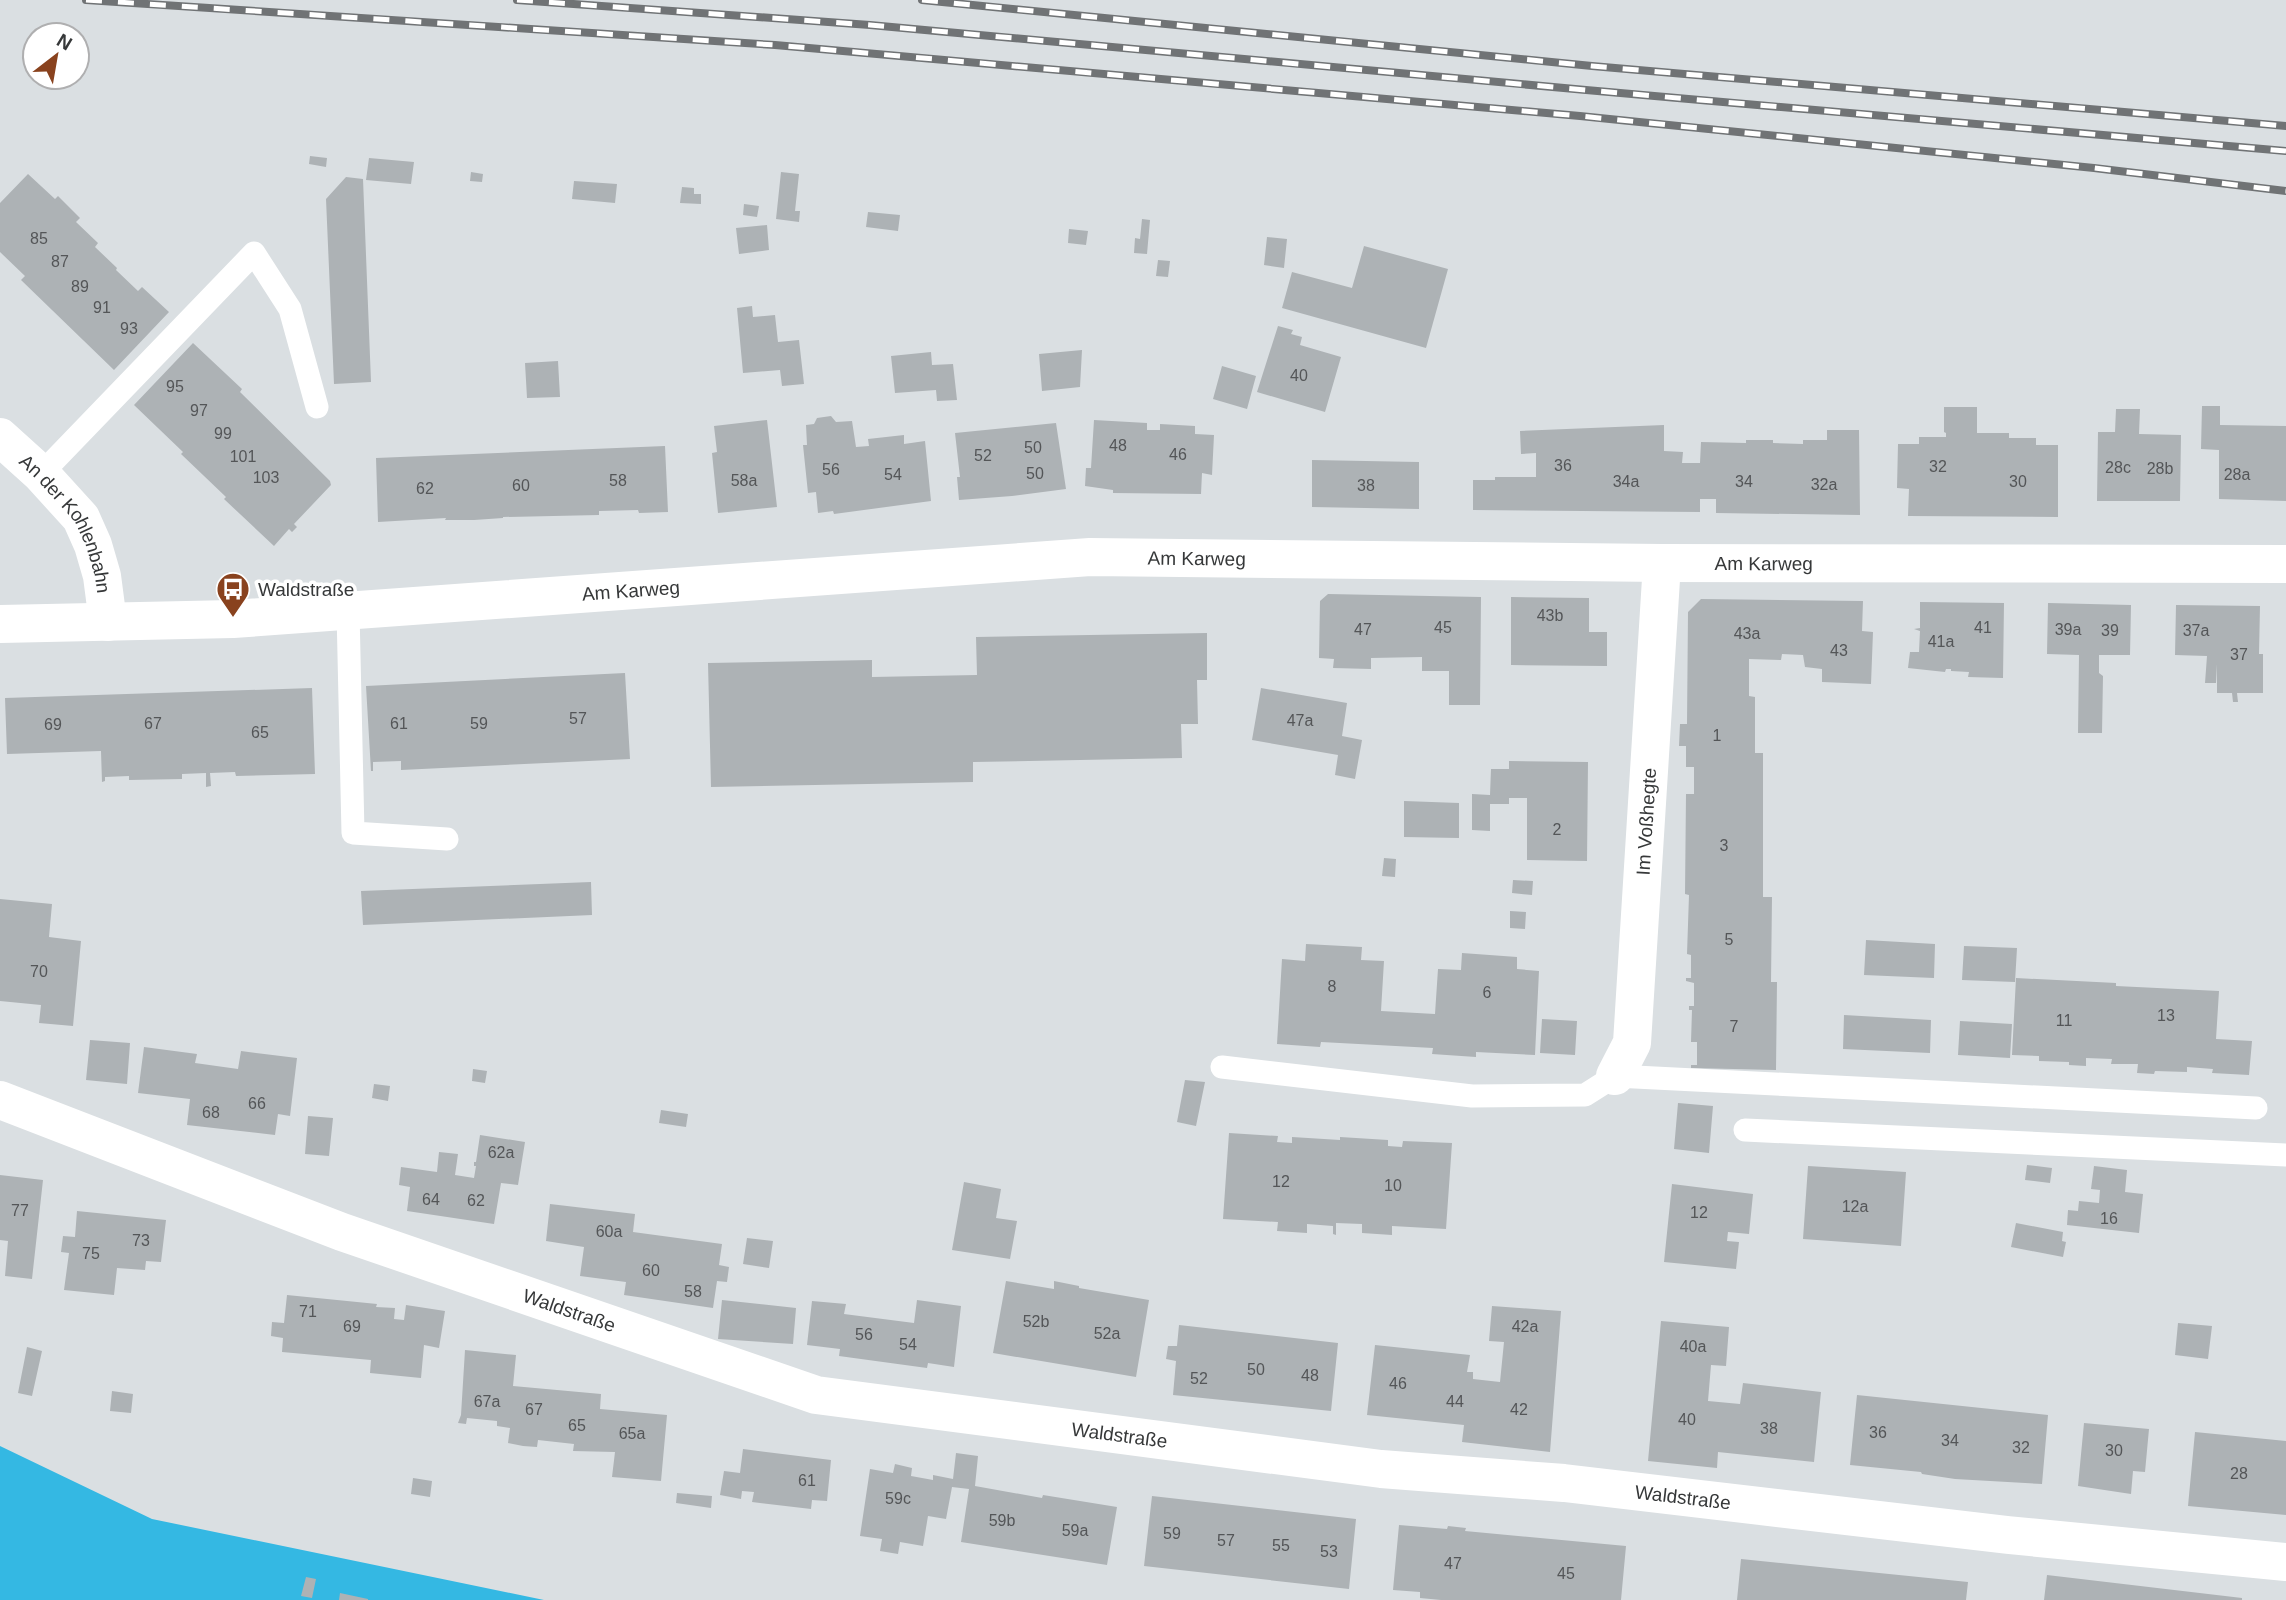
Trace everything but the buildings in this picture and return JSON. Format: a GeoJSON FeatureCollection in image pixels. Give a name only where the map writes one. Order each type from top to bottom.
{"type":"FeatureCollection","features":[{"type":"Feature","properties":{"kind":"street","name":"An der Kohlenbahn"},"geometry":{"type":"LineString","coordinates":[[0,437],[41,474],[81,518],[102,576],[108,622]]}},
{"type":"Feature","properties":{"kind":"street","name":"Am Karweg"},"geometry":{"type":"LineString","coordinates":[[0,624],[233,619],[1090,557],[1662,563],[2286,564]]}},
{"type":"Feature","properties":{"kind":"street","name":"Im Voßhegte"},"geometry":{"type":"LineString","coordinates":[[1615,1076],[1632,1043],[1662,563]]}},
{"type":"Feature","properties":{"kind":"street","name":"Waldstraße"},"geometry":{"type":"LineString","coordinates":[[0,1100],[342,1232],[816,1395],[1381,1469],[1564,1483],[2008,1535],[2286,1562]]}},
{"type":"Feature","properties":{"kind":"lane"},"geometry":{"type":"LineString","coordinates":[[41,474],[254,253],[290,309],[317,407]]}},
{"type":"Feature","properties":{"kind":"lane"},"geometry":{"type":"LineString","coordinates":[[348,611],[353,833],[447,839]]}},
{"type":"Feature","properties":{"kind":"lane"},"geometry":{"type":"LineString","coordinates":[[1222,1067],[1472,1096],[1584,1095],[1615,1076],[2256,1108]]}},
{"type":"Feature","properties":{"kind":"lane"},"geometry":{"type":"LineString","coordinates":[[1745,1130],[2286,1155]]}},
{"type":"Feature","properties":{"kind":"shaded area"},"geometry":{"type":"Polygon","coordinates":[[[0,1446],[152,1519],[544,1600],[0,1600],[0,1446]]]}},
{"type":"Feature","properties":{"kind":"railway"},"geometry":{"type":"LineString","coordinates":[[86,0],[775,45],[1580,116],[2094,168],[2286,191]]}},
{"type":"Feature","properties":{"kind":"railway"},"geometry":{"type":"LineString","coordinates":[[517,0],[870,25],[2286,151]]}},
{"type":"Feature","properties":{"kind":"railway"},"geometry":{"type":"LineString","coordinates":[[922,0],[1592,66],[2286,126]]}},
{"type":"Feature","properties":{"kind":"place","name":"Waldstraße"},"geometry":{"type":"Point","coordinates":[233,619]}}]}
